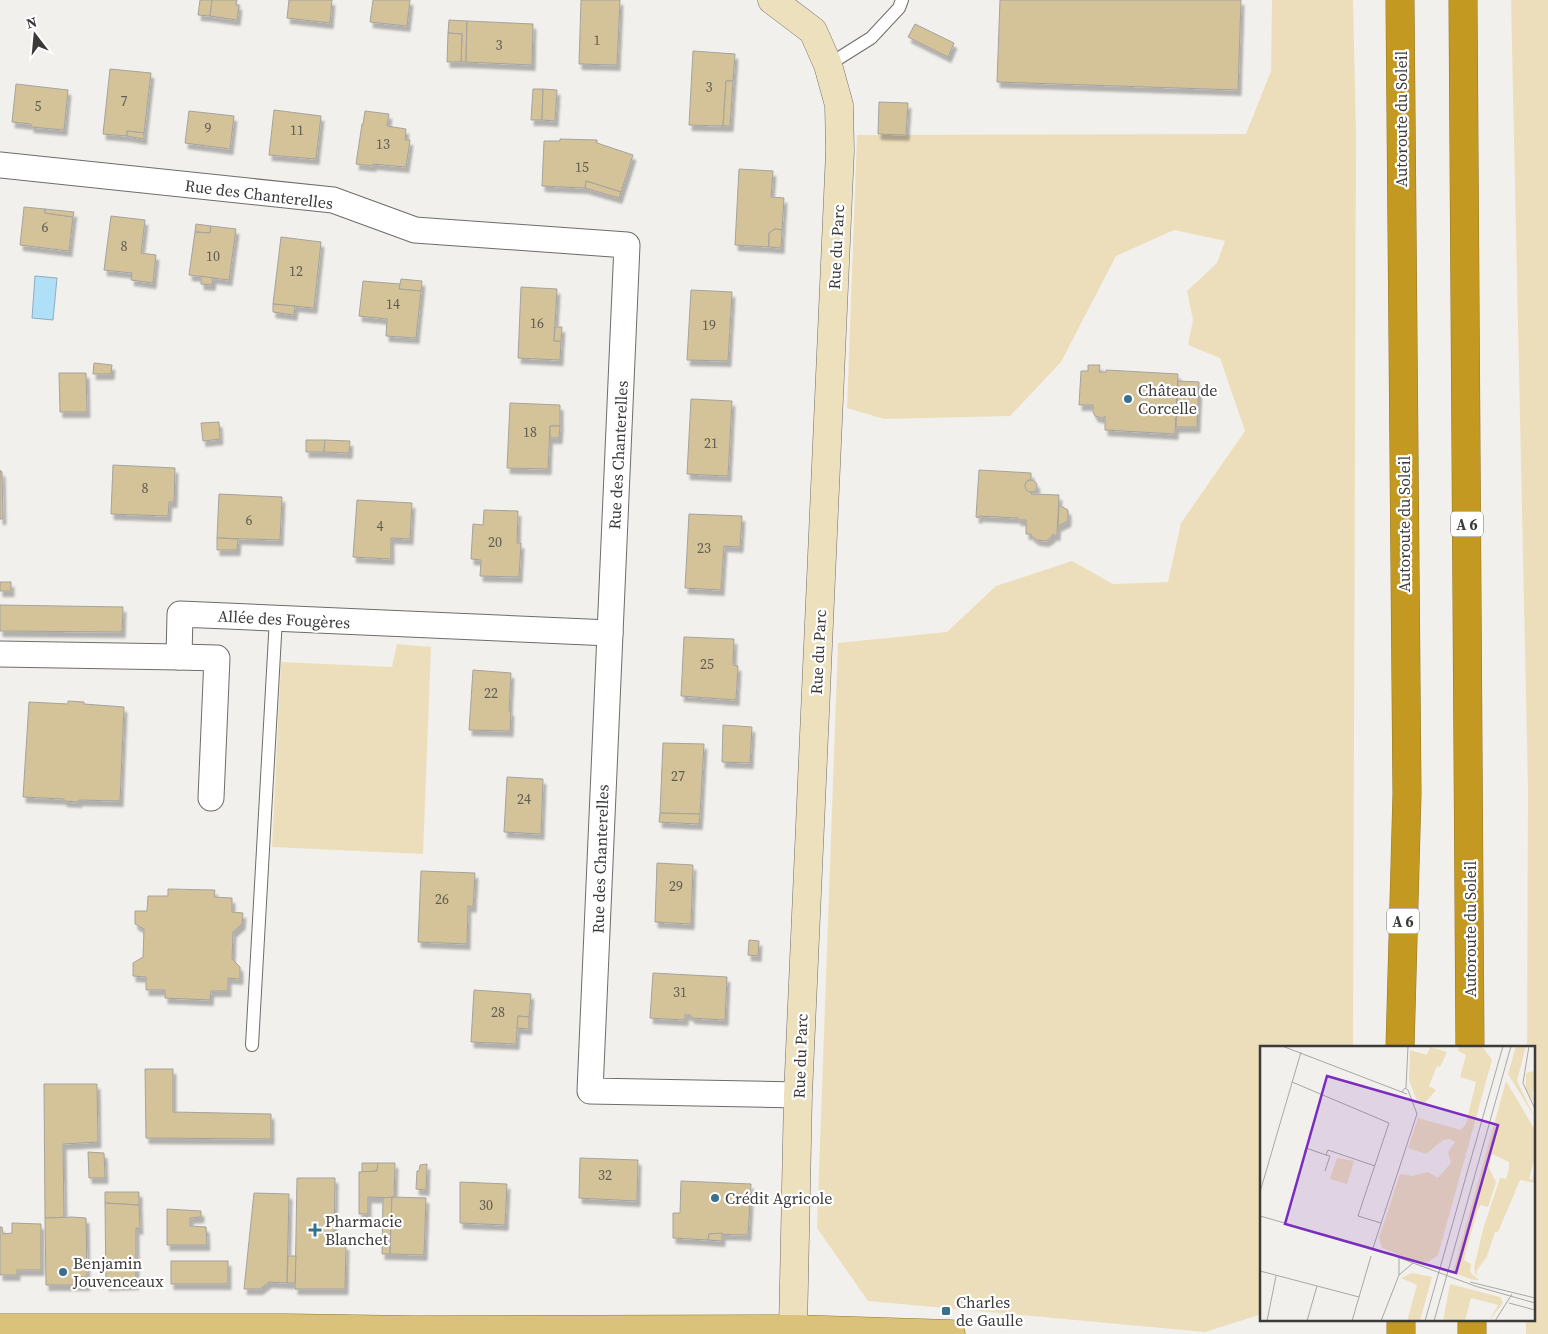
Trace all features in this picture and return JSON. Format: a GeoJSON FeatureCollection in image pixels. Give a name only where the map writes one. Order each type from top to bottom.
{"type":"FeatureCollection","features":[{"type":"Feature","properties":{"kind":"highway","name":"Autoroute du Soleil"},"geometry":{"type":"LineString","coordinates":[[1400,0],[1407,794],[1400,1046]]}},
{"type":"Feature","properties":{"kind":"highway","name":"Autoroute du Soleil"},"geometry":{"type":"LineString","coordinates":[[1463,0],[1470,1046]]}},
{"type":"Feature","properties":{"kind":"main road"},"geometry":{"type":"LineString","coordinates":[[0,1328],[793,1329],[951,1334]]}},
{"type":"Feature","properties":{"kind":"street","name":"Rue du Parc"},"geometry":{"type":"LineString","coordinates":[[772,0],[813,31],[828,65],[839,104],[840,150],[798,1095],[793,1329]]}},
{"type":"Feature","properties":{"kind":"street","name":"Rue des Chanterelles"},"geometry":{"type":"LineString","coordinates":[[0,165],[333,200],[415,230],[628,245],[590,1091],[798,1095]]}},
{"type":"Feature","properties":{"kind":"street","name":"Allée des Fougères"},"geometry":{"type":"LineString","coordinates":[[180,657],[180,614],[610,633]]}},
{"type":"Feature","properties":{"kind":"street"},"geometry":{"type":"LineString","coordinates":[[0,654],[217,658],[211,798]]}},
{"type":"Feature","properties":{"kind":"lane"},"geometry":{"type":"LineString","coordinates":[[828,65],[871,38],[899,8],[902,0]]}},
{"type":"Feature","properties":{"kind":"lane"},"geometry":{"type":"LineString","coordinates":[[252,1045],[276,618]]}},
{"type":"Feature","properties":{"kind":"shaded area"},"geometry":{"type":"Polygon","coordinates":[[[1272,0],[1353,0],[1356,135],[1353,1046],[1260,1046],[1260,1315],[1205,1332],[868,1301],[817,1228],[838,643],[947,632],[996,586],[1072,561],[1113,584],[1168,582],[1181,523],[1245,431],[1220,358],[1188,345],[1193,320],[1187,291],[1217,263],[1225,241],[1174,230],[1116,256],[1061,362],[1010,416],[884,419],[847,408],[857,135],[1246,134],[1271,71],[1272,0]]]}},
{"type":"Feature","properties":{"kind":"shaded area"},"geometry":{"type":"Polygon","coordinates":[[[1511,0],[1548,0],[1548,1334],[1526,1334],[1526,1322],[1536,1322],[1536,1046],[1527,1046],[1528,789],[1511,0]]]}},
{"type":"Feature","properties":{"kind":"shaded area"},"geometry":{"type":"Polygon","coordinates":[[[397,644],[431,647],[423,854],[272,847],[281,662],[392,667],[397,644]]]}},
{"type":"Feature","properties":{"kind":"water"},"geometry":{"type":"Polygon","coordinates":[[[35,276],[57,278],[53,320],[32,318],[35,276]]]}},
{"type":"Feature","properties":{"kind":"building"},"geometry":{"type":"Polygon","coordinates":[[[200,0],[212,0],[210,16],[198,15],[200,0]]]}},
{"type":"Feature","properties":{"kind":"building"},"geometry":{"type":"Polygon","coordinates":[[[212,0],[237,0],[236,5],[239,5],[237,20],[210,16],[212,0]]]}},
{"type":"Feature","properties":{"kind":"building"},"geometry":{"type":"Polygon","coordinates":[[[289,0],[332,0],[330,23],[287,18],[289,0]]]}},
{"type":"Feature","properties":{"kind":"building"},"geometry":{"type":"Polygon","coordinates":[[[373,0],[410,0],[407,26],[370,22],[373,0]]]}},
{"type":"Feature","properties":{"kind":"building"},"geometry":{"type":"Polygon","coordinates":[[[581,0],[620,0],[617,65],[579,64],[581,0]]]}},
{"type":"Feature","properties":{"kind":"building"},"geometry":{"type":"Polygon","coordinates":[[[1000,0],[1241,0],[1238,90],[997,82],[1000,0]]]}},
{"type":"Feature","properties":{"kind":"building"},"geometry":{"type":"Polygon","coordinates":[[[449,20],[467,21],[466,62],[461,62],[462,34],[448,33],[449,20]]]}},
{"type":"Feature","properties":{"kind":"building"},"geometry":{"type":"Polygon","coordinates":[[[467,21],[533,24],[532,65],[466,62],[467,21]]]}},
{"type":"Feature","properties":{"kind":"building"},"geometry":{"type":"Polygon","coordinates":[[[915,24],[954,43],[948,57],[908,37],[915,24]]]}},
{"type":"Feature","properties":{"kind":"building"},"geometry":{"type":"Polygon","coordinates":[[[448,33],[462,34],[461,62],[447,62],[448,33]]]}},
{"type":"Feature","properties":{"kind":"building"},"geometry":{"type":"Polygon","coordinates":[[[693,51],[735,54],[733,81],[726,81],[723,126],[689,125],[693,51]]]}},
{"type":"Feature","properties":{"kind":"building"},"geometry":{"type":"Polygon","coordinates":[[[110,69],[151,73],[144,133],[127,131],[127,136],[103,134],[110,69]]]}},
{"type":"Feature","properties":{"kind":"building"},"geometry":{"type":"Polygon","coordinates":[[[726,81],[733,81],[730,126],[723,126],[726,81]]]}},
{"type":"Feature","properties":{"kind":"building"},"geometry":{"type":"Polygon","coordinates":[[[16,84],[68,90],[64,130],[31,127],[31,124],[12,122],[16,84]]]}},
{"type":"Feature","properties":{"kind":"building"},"geometry":{"type":"Polygon","coordinates":[[[533,89],[543,89],[542,120],[531,120],[533,89]]]}},
{"type":"Feature","properties":{"kind":"building"},"geometry":{"type":"Polygon","coordinates":[[[543,89],[557,90],[555,121],[542,120],[543,89]]]}},
{"type":"Feature","properties":{"kind":"building"},"geometry":{"type":"Polygon","coordinates":[[[879,102],[908,103],[906,135],[878,134],[879,102]]]}},
{"type":"Feature","properties":{"kind":"building"},"geometry":{"type":"Polygon","coordinates":[[[274,110],[321,116],[316,159],[269,155],[274,110]]]}},
{"type":"Feature","properties":{"kind":"building"},"geometry":{"type":"Polygon","coordinates":[[[189,111],[234,116],[230,149],[185,143],[189,111]]]}},
{"type":"Feature","properties":{"kind":"building"},"geometry":{"type":"Polygon","coordinates":[[[365,111],[389,114],[387,126],[406,129],[405,140],[410,140],[406,167],[356,164],[365,111]]]}},
{"type":"Feature","properties":{"kind":"building"},"geometry":{"type":"Polygon","coordinates":[[[127,131],[144,133],[144,139],[127,136],[127,131]]]}},
{"type":"Feature","properties":{"kind":"building"},"geometry":{"type":"Polygon","coordinates":[[[560,139],[597,140],[597,143],[633,155],[621,192],[586,181],[585,188],[542,186],[544,141],[560,141],[560,139]]]}},
{"type":"Feature","properties":{"kind":"building"},"geometry":{"type":"Polygon","coordinates":[[[739,169],[773,171],[771,197],[784,198],[782,230],[775,229],[769,233],[769,247],[735,245],[739,169]]]}},
{"type":"Feature","properties":{"kind":"building"},"geometry":{"type":"Polygon","coordinates":[[[586,181],[621,192],[619,198],[585,188],[586,181]]]}},
{"type":"Feature","properties":{"kind":"building"},"geometry":{"type":"Polygon","coordinates":[[[24,207],[45,209],[45,213],[73,217],[69,251],[20,245],[24,207]]]}},
{"type":"Feature","properties":{"kind":"building"},"geometry":{"type":"Polygon","coordinates":[[[45,209],[74,212],[73,217],[45,213],[45,209]]]}},
{"type":"Feature","properties":{"kind":"building"},"geometry":{"type":"Polygon","coordinates":[[[111,216],[145,220],[141,253],[156,255],[153,283],[131,280],[132,273],[104,270],[111,216]]]}},
{"type":"Feature","properties":{"kind":"building"},"geometry":{"type":"Polygon","coordinates":[[[196,224],[211,226],[210,233],[195,232],[196,224]]]}},
{"type":"Feature","properties":{"kind":"building"},"geometry":{"type":"Polygon","coordinates":[[[211,226],[236,229],[229,280],[189,275],[195,232],[210,233],[211,226]]]}},
{"type":"Feature","properties":{"kind":"building"},"geometry":{"type":"Polygon","coordinates":[[[775,229],[782,230],[781,248],[769,247],[769,233],[775,229]]]}},
{"type":"Feature","properties":{"kind":"building"},"geometry":{"type":"Polygon","coordinates":[[[281,237],[321,242],[314,308],[273,304],[281,237]]]}},
{"type":"Feature","properties":{"kind":"building"},"geometry":{"type":"Polygon","coordinates":[[[201,276],[213,278],[212,285],[201,284],[201,276]]]}},
{"type":"Feature","properties":{"kind":"building"},"geometry":{"type":"Polygon","coordinates":[[[401,279],[422,281],[421,291],[399,289],[401,279]]]}},
{"type":"Feature","properties":{"kind":"building"},"geometry":{"type":"Polygon","coordinates":[[[363,281],[400,284],[399,289],[421,291],[416,338],[386,336],[387,319],[359,316],[363,281]]]}},
{"type":"Feature","properties":{"kind":"building"},"geometry":{"type":"Polygon","coordinates":[[[521,287],[557,289],[554,341],[561,341],[560,360],[518,358],[521,287]]]}},
{"type":"Feature","properties":{"kind":"building"},"geometry":{"type":"Polygon","coordinates":[[[691,290],[732,292],[728,361],[687,360],[691,290]]]}},
{"type":"Feature","properties":{"kind":"building"},"geometry":{"type":"Polygon","coordinates":[[[273,304],[295,306],[294,315],[273,312],[273,304]]]}},
{"type":"Feature","properties":{"kind":"building"},"geometry":{"type":"Polygon","coordinates":[[[555,327],[562,327],[561,341],[554,341],[555,327]]]}},
{"type":"Feature","properties":{"kind":"building"},"geometry":{"type":"Polygon","coordinates":[[[94,363],[112,365],[111,374],[93,374],[94,363]]]}},
{"type":"Feature","properties":{"kind":"building","name":"Château de Corcelle"},"geometry":{"type":"Polygon","coordinates":[[[1088,365],[1100,365],[1099,372],[1106,372],[1106,370],[1178,374],[1175,434],[1105,430],[1105,416],[1102,418],[1095,416],[1093,405],[1079,405],[1081,371],[1088,371],[1088,365]]]}},
{"type":"Feature","properties":{"kind":"building"},"geometry":{"type":"Polygon","coordinates":[[[59,373],[86,373],[87,412],[60,412],[59,373]]]}},
{"type":"Feature","properties":{"kind":"building"},"geometry":{"type":"Polygon","coordinates":[[[1178,381],[1199,382],[1197,427],[1176,427],[1178,381]]]}},
{"type":"Feature","properties":{"kind":"building"},"geometry":{"type":"Polygon","coordinates":[[[691,399],[732,401],[728,476],[687,474],[691,399]]]}},
{"type":"Feature","properties":{"kind":"building"},"geometry":{"type":"Polygon","coordinates":[[[510,403],[560,405],[560,426],[550,426],[548,469],[507,468],[510,403]]]}},
{"type":"Feature","properties":{"kind":"building"},"geometry":{"type":"Polygon","coordinates":[[[219,422],[220,439],[203,441],[201,423],[219,422]]]}},
{"type":"Feature","properties":{"kind":"building"},"geometry":{"type":"Polygon","coordinates":[[[550,426],[560,426],[559,438],[550,438],[550,426]]]}},
{"type":"Feature","properties":{"kind":"building"},"geometry":{"type":"Polygon","coordinates":[[[306,440],[325,440],[324,452],[306,452],[306,440]]]}},
{"type":"Feature","properties":{"kind":"building"},"geometry":{"type":"Polygon","coordinates":[[[325,440],[350,441],[349,453],[324,452],[325,440]]]}},
{"type":"Feature","properties":{"kind":"building"},"geometry":{"type":"Polygon","coordinates":[[[113,465],[175,468],[174,502],[169,502],[168,516],[111,514],[113,465]]]}},
{"type":"Feature","properties":{"kind":"building"},"geometry":{"type":"Polygon","coordinates":[[[0,470],[2,472],[3,519],[0,519],[0,470]]]}},
{"type":"Feature","properties":{"kind":"building"},"geometry":{"type":"Polygon","coordinates":[[[979,470],[1031,473],[1031,479],[1027,481],[1025,486],[1027,490],[1031,491],[1031,494],[1059,495],[1057,535],[1052,535],[1046,541],[1037,540],[1031,534],[1026,534],[1026,520],[1018,520],[1018,518],[976,517],[979,470]]]}},
{"type":"Feature","properties":{"kind":"building"},"geometry":{"type":"Polygon","coordinates":[[[1029,480],[1033,480],[1037,486],[1033,492],[1029,492],[1025,488],[1025,484],[1029,480]]]}},
{"type":"Feature","properties":{"kind":"building"},"geometry":{"type":"Polygon","coordinates":[[[219,494],[282,497],[280,540],[217,538],[219,494]]]}},
{"type":"Feature","properties":{"kind":"building"},"geometry":{"type":"Polygon","coordinates":[[[357,500],[412,503],[410,539],[391,538],[391,559],[353,557],[357,500]]]}},
{"type":"Feature","properties":{"kind":"building"},"geometry":{"type":"Polygon","coordinates":[[[1059,505],[1068,510],[1068,521],[1058,526],[1059,505]]]}},
{"type":"Feature","properties":{"kind":"building"},"geometry":{"type":"Polygon","coordinates":[[[484,510],[518,511],[517,543],[521,543],[519,577],[480,576],[481,560],[471,559],[473,524],[483,525],[484,510]]]}},
{"type":"Feature","properties":{"kind":"building"},"geometry":{"type":"Polygon","coordinates":[[[689,514],[742,516],[740,547],[724,546],[721,590],[685,588],[689,514]]]}},
{"type":"Feature","properties":{"kind":"building"},"geometry":{"type":"Polygon","coordinates":[[[217,538],[238,539],[237,550],[217,550],[217,538]]]}},
{"type":"Feature","properties":{"kind":"building"},"geometry":{"type":"Polygon","coordinates":[[[0,582],[11,582],[11,591],[0,591],[0,582]]]}},
{"type":"Feature","properties":{"kind":"building"},"geometry":{"type":"Polygon","coordinates":[[[0,605],[123,607],[122,632],[0,631],[0,605]]]}},
{"type":"Feature","properties":{"kind":"building"},"geometry":{"type":"Polygon","coordinates":[[[684,637],[734,639],[733,665],[738,666],[736,700],[681,696],[684,637]]]}},
{"type":"Feature","properties":{"kind":"building"},"geometry":{"type":"Polygon","coordinates":[[[473,670],[511,673],[510,731],[469,730],[473,670]]]}},
{"type":"Feature","properties":{"kind":"building"},"geometry":{"type":"Polygon","coordinates":[[[68,701],[124,707],[120,801],[79,800],[79,802],[64,801],[64,799],[23,797],[29,702],[68,704],[68,701]]]}},
{"type":"Feature","properties":{"kind":"building"},"geometry":{"type":"Polygon","coordinates":[[[723,725],[752,727],[750,763],[722,762],[723,725]]]}},
{"type":"Feature","properties":{"kind":"building"},"geometry":{"type":"Polygon","coordinates":[[[663,743],[704,744],[700,814],[660,813],[663,743]]]}},
{"type":"Feature","properties":{"kind":"building"},"geometry":{"type":"Polygon","coordinates":[[[507,777],[543,779],[541,834],[504,832],[507,777]]]}},
{"type":"Feature","properties":{"kind":"building"},"geometry":{"type":"Polygon","coordinates":[[[660,813],[700,814],[699,824],[659,822],[660,813]]]}},
{"type":"Feature","properties":{"kind":"building"},"geometry":{"type":"Polygon","coordinates":[[[657,863],[693,865],[691,924],[655,922],[657,863]]]}},
{"type":"Feature","properties":{"kind":"building"},"geometry":{"type":"Polygon","coordinates":[[[421,871],[475,873],[473,907],[468,906],[467,944],[418,942],[421,871]]]}},
{"type":"Feature","properties":{"kind":"building"},"geometry":{"type":"Polygon","coordinates":[[[168,889],[215,890],[214,897],[232,898],[232,912],[243,913],[242,924],[233,932],[232,959],[240,967],[240,979],[228,978],[228,991],[211,991],[210,1000],[165,998],[165,990],[146,990],[146,977],[133,976],[133,963],[143,957],[144,929],[135,924],[135,911],[147,911],[148,896],[168,896],[168,889]]]}},
{"type":"Feature","properties":{"kind":"building"},"geometry":{"type":"Polygon","coordinates":[[[749,940],[759,941],[758,956],[748,955],[749,940]]]}},
{"type":"Feature","properties":{"kind":"building"},"geometry":{"type":"Polygon","coordinates":[[[653,973],[727,977],[725,1020],[692,1018],[690,1015],[685,1015],[685,1020],[650,1018],[653,973]]]}},
{"type":"Feature","properties":{"kind":"building"},"geometry":{"type":"Polygon","coordinates":[[[474,990],[531,994],[529,1017],[518,1016],[516,1044],[471,1042],[474,990]]]}},
{"type":"Feature","properties":{"kind":"building"},"geometry":{"type":"Polygon","coordinates":[[[518,1016],[529,1017],[529,1029],[517,1028],[518,1016]]]}},
{"type":"Feature","properties":{"kind":"building"},"geometry":{"type":"Polygon","coordinates":[[[145,1069],[173,1069],[173,1112],[271,1114],[271,1139],[146,1138],[145,1069]]]}},
{"type":"Feature","properties":{"kind":"building"},"geometry":{"type":"Polygon","coordinates":[[[44,1084],[97,1084],[98,1142],[63,1144],[64,1218],[45,1218],[44,1084]]]}},
{"type":"Feature","properties":{"kind":"building"},"geometry":{"type":"Polygon","coordinates":[[[88,1152],[104,1153],[105,1178],[89,1178],[88,1152]]]}},
{"type":"Feature","properties":{"kind":"building"},"geometry":{"type":"Polygon","coordinates":[[[580,1158],[638,1160],[637,1201],[579,1198],[580,1158]]]}},
{"type":"Feature","properties":{"kind":"building"},"geometry":{"type":"Polygon","coordinates":[[[362,1163],[378,1163],[377,1171],[362,1172],[362,1163]]]}},
{"type":"Feature","properties":{"kind":"building"},"geometry":{"type":"Polygon","coordinates":[[[378,1163],[395,1163],[394,1198],[368,1197],[368,1214],[359,1214],[359,1172],[377,1171],[378,1163]]]}},
{"type":"Feature","properties":{"kind":"building"},"geometry":{"type":"Polygon","coordinates":[[[427,1164],[426,1190],[416,1189],[417,1171],[419,1171],[420,1165],[427,1164]]]}},
{"type":"Feature","properties":{"kind":"building","name":"Pharmacie Blanchet"},"geometry":{"type":"Polygon","coordinates":[[[297,1178],[335,1178],[334,1244],[346,1245],[345,1289],[295,1289],[297,1178]]]}},
{"type":"Feature","properties":{"kind":"building","name":"Crédit Agricole"},"geometry":{"type":"Polygon","coordinates":[[[681,1181],[751,1184],[748,1235],[709,1234],[708,1240],[673,1238],[673,1213],[680,1213],[681,1181]]]}},
{"type":"Feature","properties":{"kind":"building"},"geometry":{"type":"Polygon","coordinates":[[[460,1182],[507,1184],[505,1225],[460,1223],[460,1182]]]}},
{"type":"Feature","properties":{"kind":"building"},"geometry":{"type":"Polygon","coordinates":[[[105,1192],[139,1192],[139,1205],[105,1203],[105,1192]]]}},
{"type":"Feature","properties":{"kind":"building"},"geometry":{"type":"Polygon","coordinates":[[[254,1193],[289,1194],[287,1283],[269,1282],[260,1289],[244,1289],[254,1193]]]}},
{"type":"Feature","properties":{"kind":"building"},"geometry":{"type":"Polygon","coordinates":[[[392,1197],[390,1254],[382,1254],[383,1198],[392,1197]]]}},
{"type":"Feature","properties":{"kind":"building"},"geometry":{"type":"Polygon","coordinates":[[[392,1197],[426,1198],[424,1255],[390,1254],[392,1197]]]}},
{"type":"Feature","properties":{"kind":"building"},"geometry":{"type":"Polygon","coordinates":[[[105,1203],[139,1205],[140,1229],[136,1228],[136,1284],[106,1285],[105,1203]]]}},
{"type":"Feature","properties":{"kind":"building"},"geometry":{"type":"Polygon","coordinates":[[[167,1209],[201,1211],[201,1217],[190,1218],[190,1226],[206,1227],[207,1245],[167,1245],[167,1209]]]}},
{"type":"Feature","properties":{"kind":"building"},"geometry":{"type":"Polygon","coordinates":[[[45,1218],[86,1218],[87,1277],[76,1277],[77,1285],[46,1285],[45,1218]]]}},
{"type":"Feature","properties":{"kind":"building"},"geometry":{"type":"Polygon","coordinates":[[[12,1223],[41,1224],[41,1270],[17,1270],[17,1275],[0,1275],[0,1227],[2,1227],[3,1234],[12,1233],[12,1223]]]}},
{"type":"Feature","properties":{"kind":"building"},"geometry":{"type":"Polygon","coordinates":[[[722,1233],[722,1241],[708,1240],[709,1234],[722,1233]]]}},
{"type":"Feature","properties":{"kind":"building"},"geometry":{"type":"Polygon","coordinates":[[[288,1256],[296,1256],[295,1283],[287,1283],[288,1256]]]}},
{"type":"Feature","properties":{"kind":"building"},"geometry":{"type":"Polygon","coordinates":[[[171,1261],[228,1261],[228,1284],[171,1284],[171,1261]]]}},
{"type":"Feature","properties":{"kind":"building"},"geometry":{"type":"Polygon","coordinates":[[[76,1277],[87,1277],[87,1285],[77,1285],[76,1277]]]}},
{"type":"Feature","properties":{"kind":"place","name":"Château de Corcelle"},"geometry":{"type":"Point","coordinates":[1128,399]}},
{"type":"Feature","properties":{"kind":"place","name":"Crédit Agricole"},"geometry":{"type":"Point","coordinates":[715,1198]}},
{"type":"Feature","properties":{"kind":"place","name":"Pharmacie Blanchet"},"geometry":{"type":"Point","coordinates":[315,1230]}},
{"type":"Feature","properties":{"kind":"place","name":"Benjamin Jouvenceaux"},"geometry":{"type":"Point","coordinates":[63,1272]}},
{"type":"Feature","properties":{"kind":"place","name":"Charles de Gaulle"},"geometry":{"type":"Point","coordinates":[946,1311]}}]}
